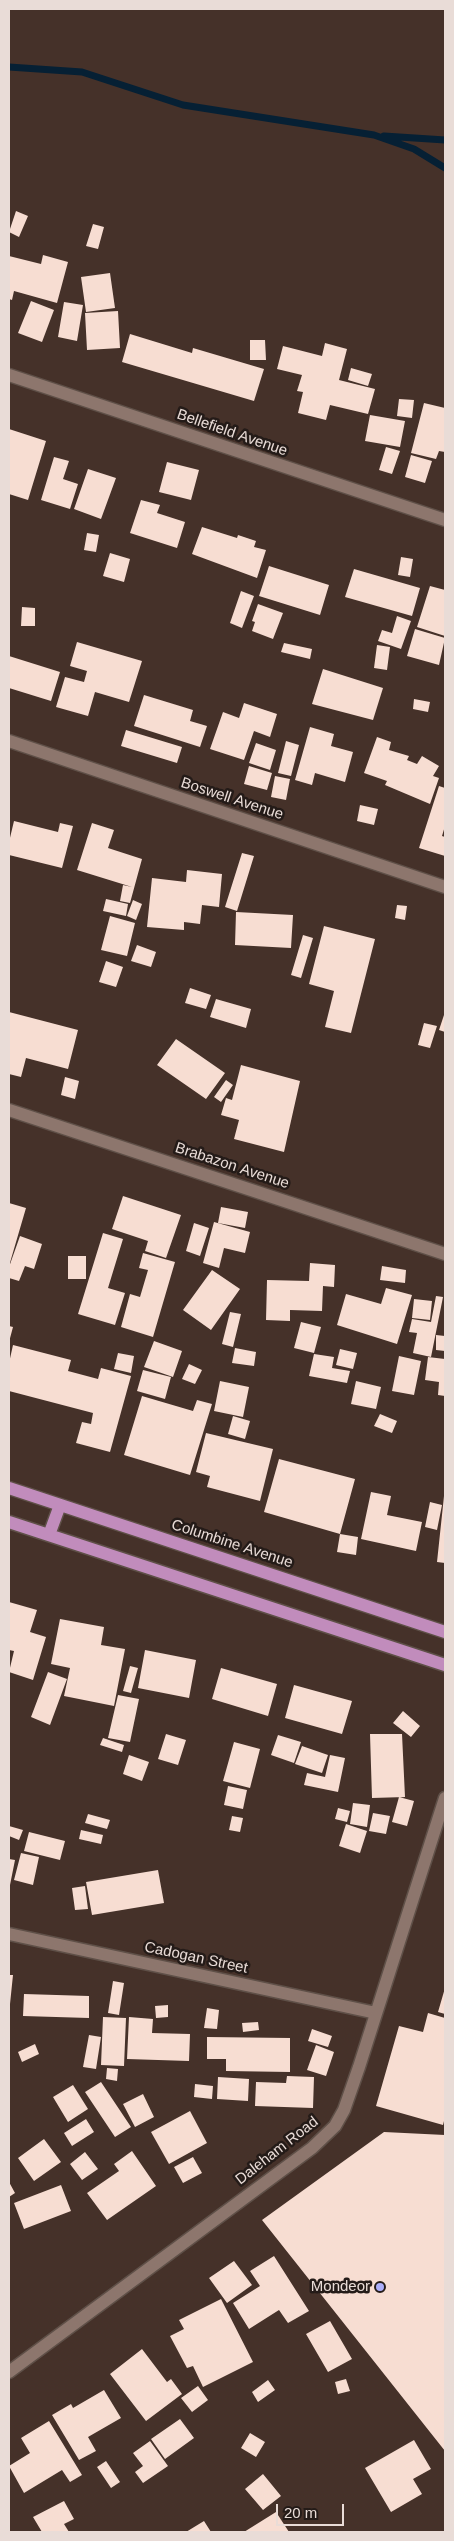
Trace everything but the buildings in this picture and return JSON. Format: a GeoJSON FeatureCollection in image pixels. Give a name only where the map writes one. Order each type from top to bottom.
{"type":"FeatureCollection","features":[{"type":"Feature","properties":{"kind":"main road","name":"Columbine Avenue"},"geometry":{"type":"LineString","coordinates":[[9,1488],[445,1632]]}},
{"type":"Feature","properties":{"kind":"main road"},"geometry":{"type":"LineString","coordinates":[[49,1535],[60,1505]]}},
{"type":"Feature","properties":{"kind":"main road"},"geometry":{"type":"LineString","coordinates":[[9,1522],[445,1665]]}},
{"type":"Feature","properties":{"kind":"street","name":"Bellefield Avenue"},"geometry":{"type":"LineString","coordinates":[[9,375],[445,520]]}},
{"type":"Feature","properties":{"kind":"street","name":"Boswell Avenue"},"geometry":{"type":"LineString","coordinates":[[9,741],[445,887]]}},
{"type":"Feature","properties":{"kind":"street","name":"Brabazon Avenue"},"geometry":{"type":"LineString","coordinates":[[9,1110],[445,1254]]}},
{"type":"Feature","properties":{"kind":"street","name":"Daleham Road"},"geometry":{"type":"LineString","coordinates":[[9,2372],[326,2135],[335,2126],[344,2110],[445,1798]]}},
{"type":"Feature","properties":{"kind":"street","name":"Cadogan Street"},"geometry":{"type":"LineString","coordinates":[[9,1934],[376,2013]]}},
{"type":"Feature","properties":{"kind":"waterway"},"geometry":{"type":"LineString","coordinates":[[9,67],[82,72],[183,105],[374,135],[414,149],[445,168]]}},
{"type":"Feature","properties":{"kind":"waterway"},"geometry":{"type":"LineString","coordinates":[[384,136],[445,140]]}},
{"type":"Feature","properties":{"kind":"place","name":"Mondeor"},"geometry":{"type":"Point","coordinates":[380,2287]}}]}
